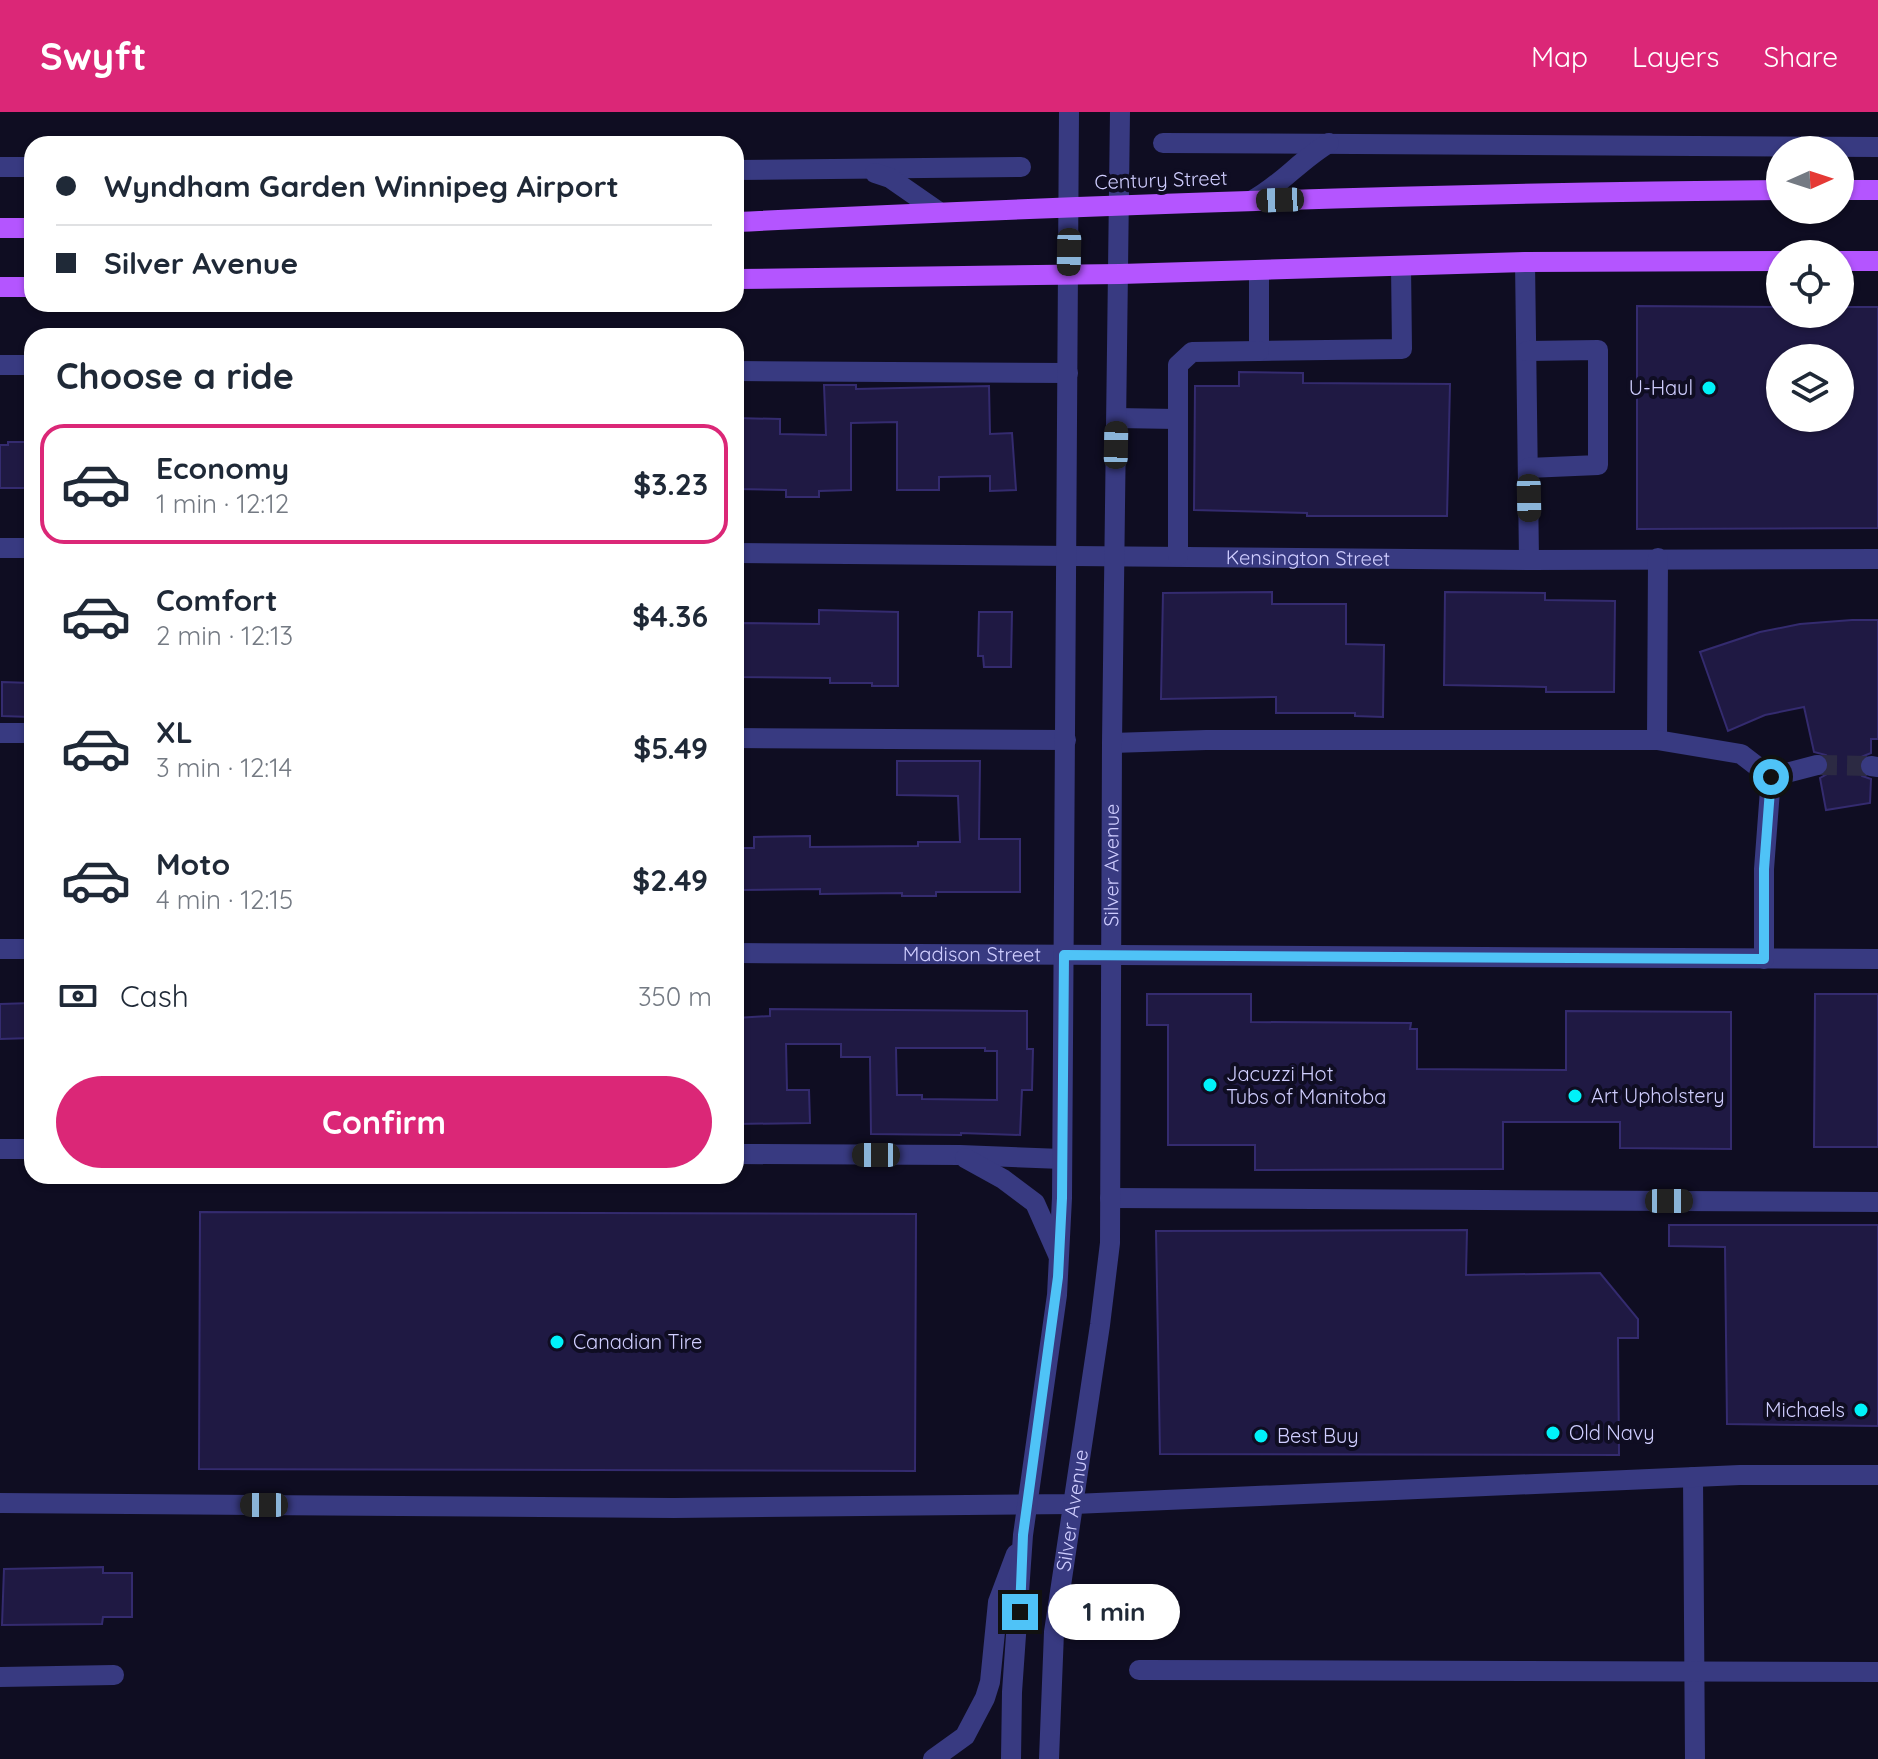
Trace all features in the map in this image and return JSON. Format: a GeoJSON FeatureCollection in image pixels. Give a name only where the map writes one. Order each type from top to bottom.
{"type":"FeatureCollection","features":[{"type":"Feature","properties":{"kind":"main road","name":"Century Street"},"geometry":{"type":"LineString","coordinates":[[744,222],[1120,205],[1522,193],[1766,190]]}},
{"type":"Feature","properties":{"kind":"main road"},"geometry":{"type":"LineString","coordinates":[[1854,190],[1878,190]]}},
{"type":"Feature","properties":{"kind":"main road"},"geometry":{"type":"LineString","coordinates":[[0,228],[24,228]]}},
{"type":"Feature","properties":{"kind":"main road"},"geometry":{"type":"LineString","coordinates":[[744,279],[1120,274],[1525,262],[1766,261]]}},
{"type":"Feature","properties":{"kind":"main road"},"geometry":{"type":"LineString","coordinates":[[1854,261],[1878,261]]}},
{"type":"Feature","properties":{"kind":"main road"},"geometry":{"type":"LineString","coordinates":[[0,287],[24,287]]}},
{"type":"Feature","properties":{"kind":"street","name":"Silver Avenue"},"geometry":{"type":"LineString","coordinates":[[1011,1759],[1012,1692],[1023,1535],[1059,1258],[1066,740],[1069,112]]}},
{"type":"Feature","properties":{"kind":"street","name":"Silver Avenue"},"geometry":{"type":"LineString","coordinates":[[1049,1759],[1054,1632],[1110,1243],[1112,743],[1120,112]]}},
{"type":"Feature","properties":{"kind":"street"},"geometry":{"type":"LineString","coordinates":[[1163,143],[1878,147]]}},
{"type":"Feature","properties":{"kind":"street"},"geometry":{"type":"LineString","coordinates":[[1251,201],[1280,183],[1295,166],[1329,143]]}},
{"type":"Feature","properties":{"kind":"street"},"geometry":{"type":"LineString","coordinates":[[0,167],[24,167]]}},
{"type":"Feature","properties":{"kind":"street"},"geometry":{"type":"LineString","coordinates":[[744,170],[1021,167]]}},
{"type":"Feature","properties":{"kind":"street"},"geometry":{"type":"LineString","coordinates":[[867,170],[890,178],[939,212]]}},
{"type":"Feature","properties":{"kind":"street"},"geometry":{"type":"LineString","coordinates":[[1525,262],[1529,560]]}},
{"type":"Feature","properties":{"kind":"street"},"geometry":{"type":"LineString","coordinates":[[1178,556],[1178,365],[1192,352],[1402,349],[1401,266]]}},
{"type":"Feature","properties":{"kind":"street"},"geometry":{"type":"LineString","coordinates":[[1259,270],[1259,351]]}},
{"type":"Feature","properties":{"kind":"street"},"geometry":{"type":"LineString","coordinates":[[1527,351],[1598,350],[1598,465],[1528,468]]}},
{"type":"Feature","properties":{"kind":"street"},"geometry":{"type":"LineString","coordinates":[[0,365],[24,365]]}},
{"type":"Feature","properties":{"kind":"street"},"geometry":{"type":"LineString","coordinates":[[744,371],[1068,373]]}},
{"type":"Feature","properties":{"kind":"street"},"geometry":{"type":"LineString","coordinates":[[1117,418],[1176,419]]}},
{"type":"Feature","properties":{"kind":"street"},"geometry":{"type":"LineString","coordinates":[[0,548],[24,548]]}},
{"type":"Feature","properties":{"kind":"street","name":"Kensington Street"},"geometry":{"type":"LineString","coordinates":[[744,553],[1529,560],[1878,559]]}},
{"type":"Feature","properties":{"kind":"street"},"geometry":{"type":"LineString","coordinates":[[1657,740],[1658,558]]}},
{"type":"Feature","properties":{"kind":"street"},"geometry":{"type":"LineString","coordinates":[[0,733],[24,733]]}},
{"type":"Feature","properties":{"kind":"street"},"geometry":{"type":"LineString","coordinates":[[744,738],[1066,740]]}},
{"type":"Feature","properties":{"kind":"street"},"geometry":{"type":"LineString","coordinates":[[1112,743],[1206,740],[1657,740],[1741,754],[1771,777]]}},
{"type":"Feature","properties":{"kind":"street"},"geometry":{"type":"LineString","coordinates":[[1771,777],[1817,765]]}},
{"type":"Feature","properties":{"kind":"street"},"geometry":{"type":"LineString","coordinates":[[1764,959],[1764,869],[1771,777]]}},
{"type":"Feature","properties":{"kind":"street"},"geometry":{"type":"LineString","coordinates":[[0,949],[24,949]]}},
{"type":"Feature","properties":{"kind":"street","name":"Madison Street"},"geometry":{"type":"LineString","coordinates":[[744,953],[1878,959]]}},
{"type":"Feature","properties":{"kind":"street"},"geometry":{"type":"LineString","coordinates":[[0,1149],[24,1149]]}},
{"type":"Feature","properties":{"kind":"street"},"geometry":{"type":"LineString","coordinates":[[744,1154],[960,1155],[1062,1159]]}},
{"type":"Feature","properties":{"kind":"street"},"geometry":{"type":"LineString","coordinates":[[960,1155],[1003,1179],[1035,1203],[1059,1258]]}},
{"type":"Feature","properties":{"kind":"street"},"geometry":{"type":"LineString","coordinates":[[1110,1198],[1878,1202]]}},
{"type":"Feature","properties":{"kind":"street"},"geometry":{"type":"LineString","coordinates":[[0,1503],[674,1508],[1027,1505],[1693,1477],[1878,1475]]}},
{"type":"Feature","properties":{"kind":"street"},"geometry":{"type":"LineString","coordinates":[[1693,1477],[1695,1759]]}},
{"type":"Feature","properties":{"kind":"street"},"geometry":{"type":"LineString","coordinates":[[933,1759],[965,1736],[985,1698],[990,1682],[998,1602],[1023,1535]]}},
{"type":"Feature","properties":{"kind":"street"},"geometry":{"type":"LineString","coordinates":[[1139,1670],[1878,1672]]}},
{"type":"Feature","properties":{"kind":"street"},"geometry":{"type":"LineString","coordinates":[[0,1677],[114,1675]]}},
{"type":"Feature","properties":{"kind":"building","name":"U-Haul"},"geometry":{"type":"Polygon","coordinates":[[[1637,306],[1766,307],[1766,328],[1854,328],[1854,307],[1878,307],[1878,528],[1637,529],[1637,306]]]}},
{"type":"Feature","properties":{"kind":"building"},"geometry":{"type":"Polygon","coordinates":[[[1239,372],[1303,373],[1303,383],[1450,384],[1447,516],[1307,516],[1307,513],[1194,510],[1195,386],[1239,386],[1239,372]]]}},
{"type":"Feature","properties":{"kind":"building"},"geometry":{"type":"Polygon","coordinates":[[[824,385],[856,385],[856,389],[989,386],[990,434],[1012,433],[1016,490],[990,491],[990,476],[939,477],[939,490],[897,490],[897,422],[851,423],[851,490],[819,491],[819,497],[786,497],[786,490],[744,489],[744,418],[780,419],[780,434],[826,435],[824,385]]]}},
{"type":"Feature","properties":{"kind":"building"},"geometry":{"type":"Polygon","coordinates":[[[8,442],[24,442],[24,488],[0,488],[0,445],[8,445],[8,442]]]}},
{"type":"Feature","properties":{"kind":"building"},"geometry":{"type":"Polygon","coordinates":[[[1272,592],[1272,604],[1346,604],[1346,644],[1384,645],[1383,717],[1355,716],[1355,713],[1276,713],[1276,697],[1161,699],[1163,593],[1272,592]]]}},
{"type":"Feature","properties":{"kind":"building"},"geometry":{"type":"Polygon","coordinates":[[[1445,592],[1545,593],[1545,600],[1615,601],[1614,692],[1546,692],[1546,687],[1444,685],[1445,592]]]}},
{"type":"Feature","properties":{"kind":"building"},"geometry":{"type":"Polygon","coordinates":[[[819,610],[898,612],[898,686],[830,683],[830,678],[744,677],[744,623],[819,624],[819,610]]]}},
{"type":"Feature","properties":{"kind":"building"},"geometry":{"type":"Polygon","coordinates":[[[979,612],[1012,612],[1011,667],[984,667],[983,656],[978,656],[979,612]]]}},
{"type":"Feature","properties":{"kind":"building"},"geometry":{"type":"Polygon","coordinates":[[[1878,620],[1878,739],[1871,739],[1871,753],[1861,757],[1858,765],[1862,776],[1871,779],[1870,803],[1826,810],[1820,778],[1827,774],[1830,762],[1826,755],[1814,752],[1804,707],[1765,715],[1728,731],[1700,652],[1760,632],[1800,624],[1878,620]]]}},
{"type":"Feature","properties":{"kind":"building"},"geometry":{"type":"Polygon","coordinates":[[[2,682],[24,683],[24,717],[2,716],[2,682]]]}},
{"type":"Feature","properties":{"kind":"building"},"geometry":{"type":"Polygon","coordinates":[[[897,761],[980,761],[979,839],[1020,839],[1020,892],[936,892],[936,896],[902,896],[902,893],[820,894],[820,889],[744,890],[744,848],[754,848],[754,837],[810,836],[810,847],[918,846],[918,842],[960,842],[958,796],[897,795],[897,761]]]}},
{"type":"Feature","properties":{"kind":"building"},"geometry":{"type":"Polygon","coordinates":[[[1147,994],[1251,994],[1251,1022],[1411,1023],[1410,1029],[1417,1029],[1417,1069],[1566,1070],[1566,1011],[1731,1012],[1731,1149],[1620,1148],[1620,1122],[1503,1122],[1503,1169],[1255,1170],[1255,1145],[1168,1145],[1168,1025],[1147,1025],[1147,994]]]}},
{"type":"Feature","properties":{"kind":"building"},"geometry":{"type":"Polygon","coordinates":[[[1815,994],[1878,994],[1878,1147],[1814,1147],[1815,994]]]}},
{"type":"Feature","properties":{"kind":"building"},"geometry":{"type":"Polygon","coordinates":[[[24,1003],[24,1038],[0,1039],[0,1004],[24,1003]]]}},
{"type":"Feature","properties":{"kind":"building"},"geometry":{"type":"Polygon","coordinates":[[[770,1009],[1027,1011],[1027,1049],[1033,1049],[1032,1090],[1022,1090],[1020,1135],[871,1134],[870,1057],[841,1057],[841,1044],[786,1044],[787,1090],[809,1090],[810,1123],[744,1124],[744,1018],[770,1016],[770,1009]],[[896,1048],[897,1095],[922,1095],[922,1099],[997,1100],[997,1051],[985,1051],[985,1048],[896,1048]]]}},
{"type":"Feature","properties":{"kind":"building","name":"Canadian Tire"},"geometry":{"type":"Polygon","coordinates":[[[200,1212],[916,1214],[915,1471],[199,1469],[200,1212]]]}},
{"type":"Feature","properties":{"kind":"building"},"geometry":{"type":"Polygon","coordinates":[[[1669,1225],[1878,1225],[1878,1426],[1727,1424],[1725,1247],[1669,1246],[1669,1225]]]}},
{"type":"Feature","properties":{"kind":"building"},"geometry":{"type":"Polygon","coordinates":[[[1467,1230],[1466,1275],[1600,1273],[1638,1319],[1638,1338],[1618,1338],[1619,1455],[1160,1454],[1156,1231],[1467,1230]]]}},
{"type":"Feature","properties":{"kind":"building"},"geometry":{"type":"Polygon","coordinates":[[[103,1567],[103,1573],[132,1573],[132,1617],[103,1617],[102,1624],[2,1625],[4,1569],[103,1567]]]}},
{"type":"Feature","properties":{"kind":"tunnel"},"geometry":{"type":"LineString","coordinates":[[1817,765],[1871,766]]}},
{"type":"Feature","properties":{"kind":"place","name":"U-Haul"},"geometry":{"type":"Point","coordinates":[1709,388]}},
{"type":"Feature","properties":{"kind":"place","name":"Jacuzzi Hot Tubs of Manitoba"},"geometry":{"type":"Point","coordinates":[1210,1085]}},
{"type":"Feature","properties":{"kind":"place","name":"Art Upholstery"},"geometry":{"type":"Point","coordinates":[1575,1096]}},
{"type":"Feature","properties":{"kind":"place","name":"Canadian Tire"},"geometry":{"type":"Point","coordinates":[557,1342]}},
{"type":"Feature","properties":{"kind":"place","name":"Michaels"},"geometry":{"type":"Point","coordinates":[1861,1410]}},
{"type":"Feature","properties":{"kind":"place","name":"Old Navy"},"geometry":{"type":"Point","coordinates":[1553,1433]}},
{"type":"Feature","properties":{"kind":"place","name":"Best Buy"},"geometry":{"type":"Point","coordinates":[1261,1436]}},
{"type":"Feature","properties":{"kind":"route"},"geometry":{"type":"LineString","coordinates":[[1020,1612],[1023,1535],[1058,1277],[1062,1198],[1064,955],[1764,959],[1764,869],[1771,777]]}}]}
